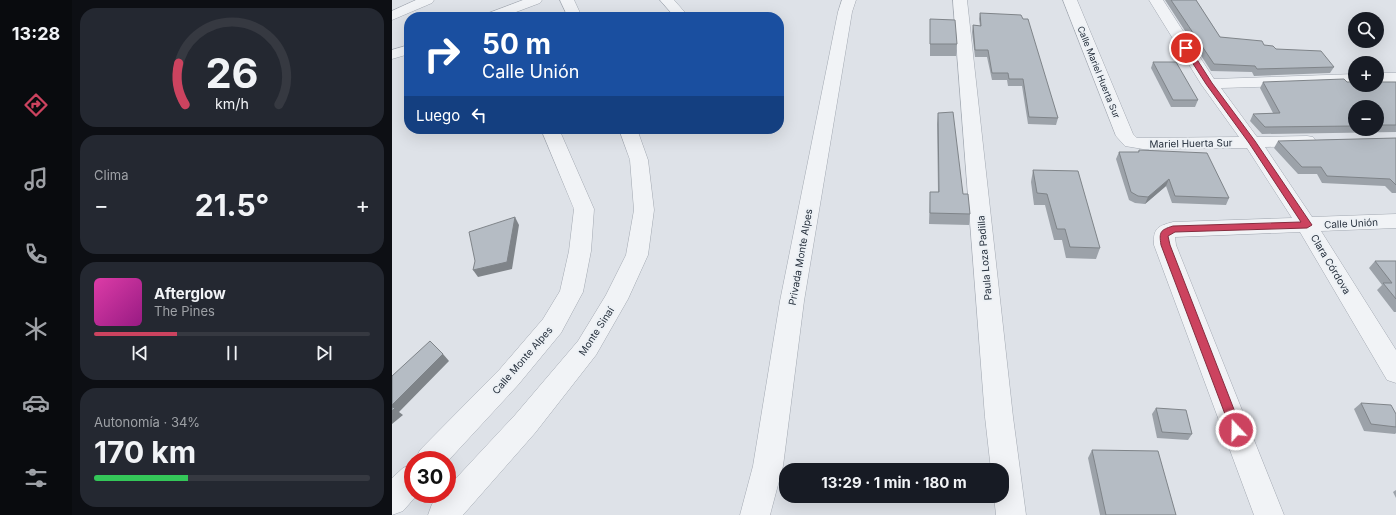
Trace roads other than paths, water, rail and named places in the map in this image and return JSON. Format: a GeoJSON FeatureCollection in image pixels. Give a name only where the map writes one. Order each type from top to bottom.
{"type":"FeatureCollection","features":[{"type":"Feature","properties":{"kind":"street"},"geometry":{"type":"LineString","coordinates":[[392,16],[426,0]]}},
{"type":"Feature","properties":{"kind":"street"},"geometry":{"type":"LineString","coordinates":[[504,12],[535,0]]}},
{"type":"Feature","properties":{"kind":"street"},"geometry":{"type":"LineString","coordinates":[[567,0],[573,12]]}},
{"type":"Feature","properties":{"kind":"street"},"geometry":{"type":"LineString","coordinates":[[667,0],[678,12]]}},
{"type":"Feature","properties":{"kind":"street","name":"Privada Monte Alpes"},"geometry":{"type":"LineString","coordinates":[[755,515],[768,466],[792,301],[845,12],[849,0]]}},
{"type":"Feature","properties":{"kind":"street","name":"Paula Loza Padilla"},"geometry":{"type":"LineString","coordinates":[[960,0],[998,409],[1011,515]]}},
{"type":"Feature","properties":{"kind":"street","name":"Calle Mariel Huerta Sur"},"geometry":{"type":"LineString","coordinates":[[1070,0],[1125,136],[1131,142]]}},
{"type":"Feature","properties":{"kind":"street","name":"Clara Córdova"},"geometry":{"type":"LineString","coordinates":[[1156,0],[1209,84],[1252,142],[1307,225],[1386,339],[1396,372]]}},
{"type":"Feature","properties":{"kind":"street"},"geometry":{"type":"LineString","coordinates":[[392,55],[404,51]]}},
{"type":"Feature","properties":{"kind":"street"},"geometry":{"type":"LineString","coordinates":[[1384,78],[1396,78]]}},
{"type":"Feature","properties":{"kind":"street"},"geometry":{"type":"LineString","coordinates":[[1209,84],[1348,79]]}},
{"type":"Feature","properties":{"kind":"street","name":"Calle Monte Alpes"},"geometry":{"type":"LineString","coordinates":[[439,451],[509,377],[552,326],[571,292],[580,252],[584,209],[552,134]]}},
{"type":"Feature","properties":{"kind":"street","name":"Monte Sinaí"},"geometry":{"type":"LineString","coordinates":[[443,515],[525,424],[587,348],[616,299],[637,255],[644,210],[639,160],[630,134]]}},
{"type":"Feature","properties":{"kind":"street","name":"Mariel Huerta Sur"},"geometry":{"type":"LineString","coordinates":[[1131,142],[1143,144],[1324,140]]}},
{"type":"Feature","properties":{"kind":"street","name":"Calle Unión"},"geometry":{"type":"LineString","coordinates":[[1269,515],[1165,245],[1164,234],[1173,229],[1396,221]]}},
{"type":"Feature","properties":{"kind":"street"},"geometry":{"type":"LineString","coordinates":[[392,500],[404,487]]}}]}
